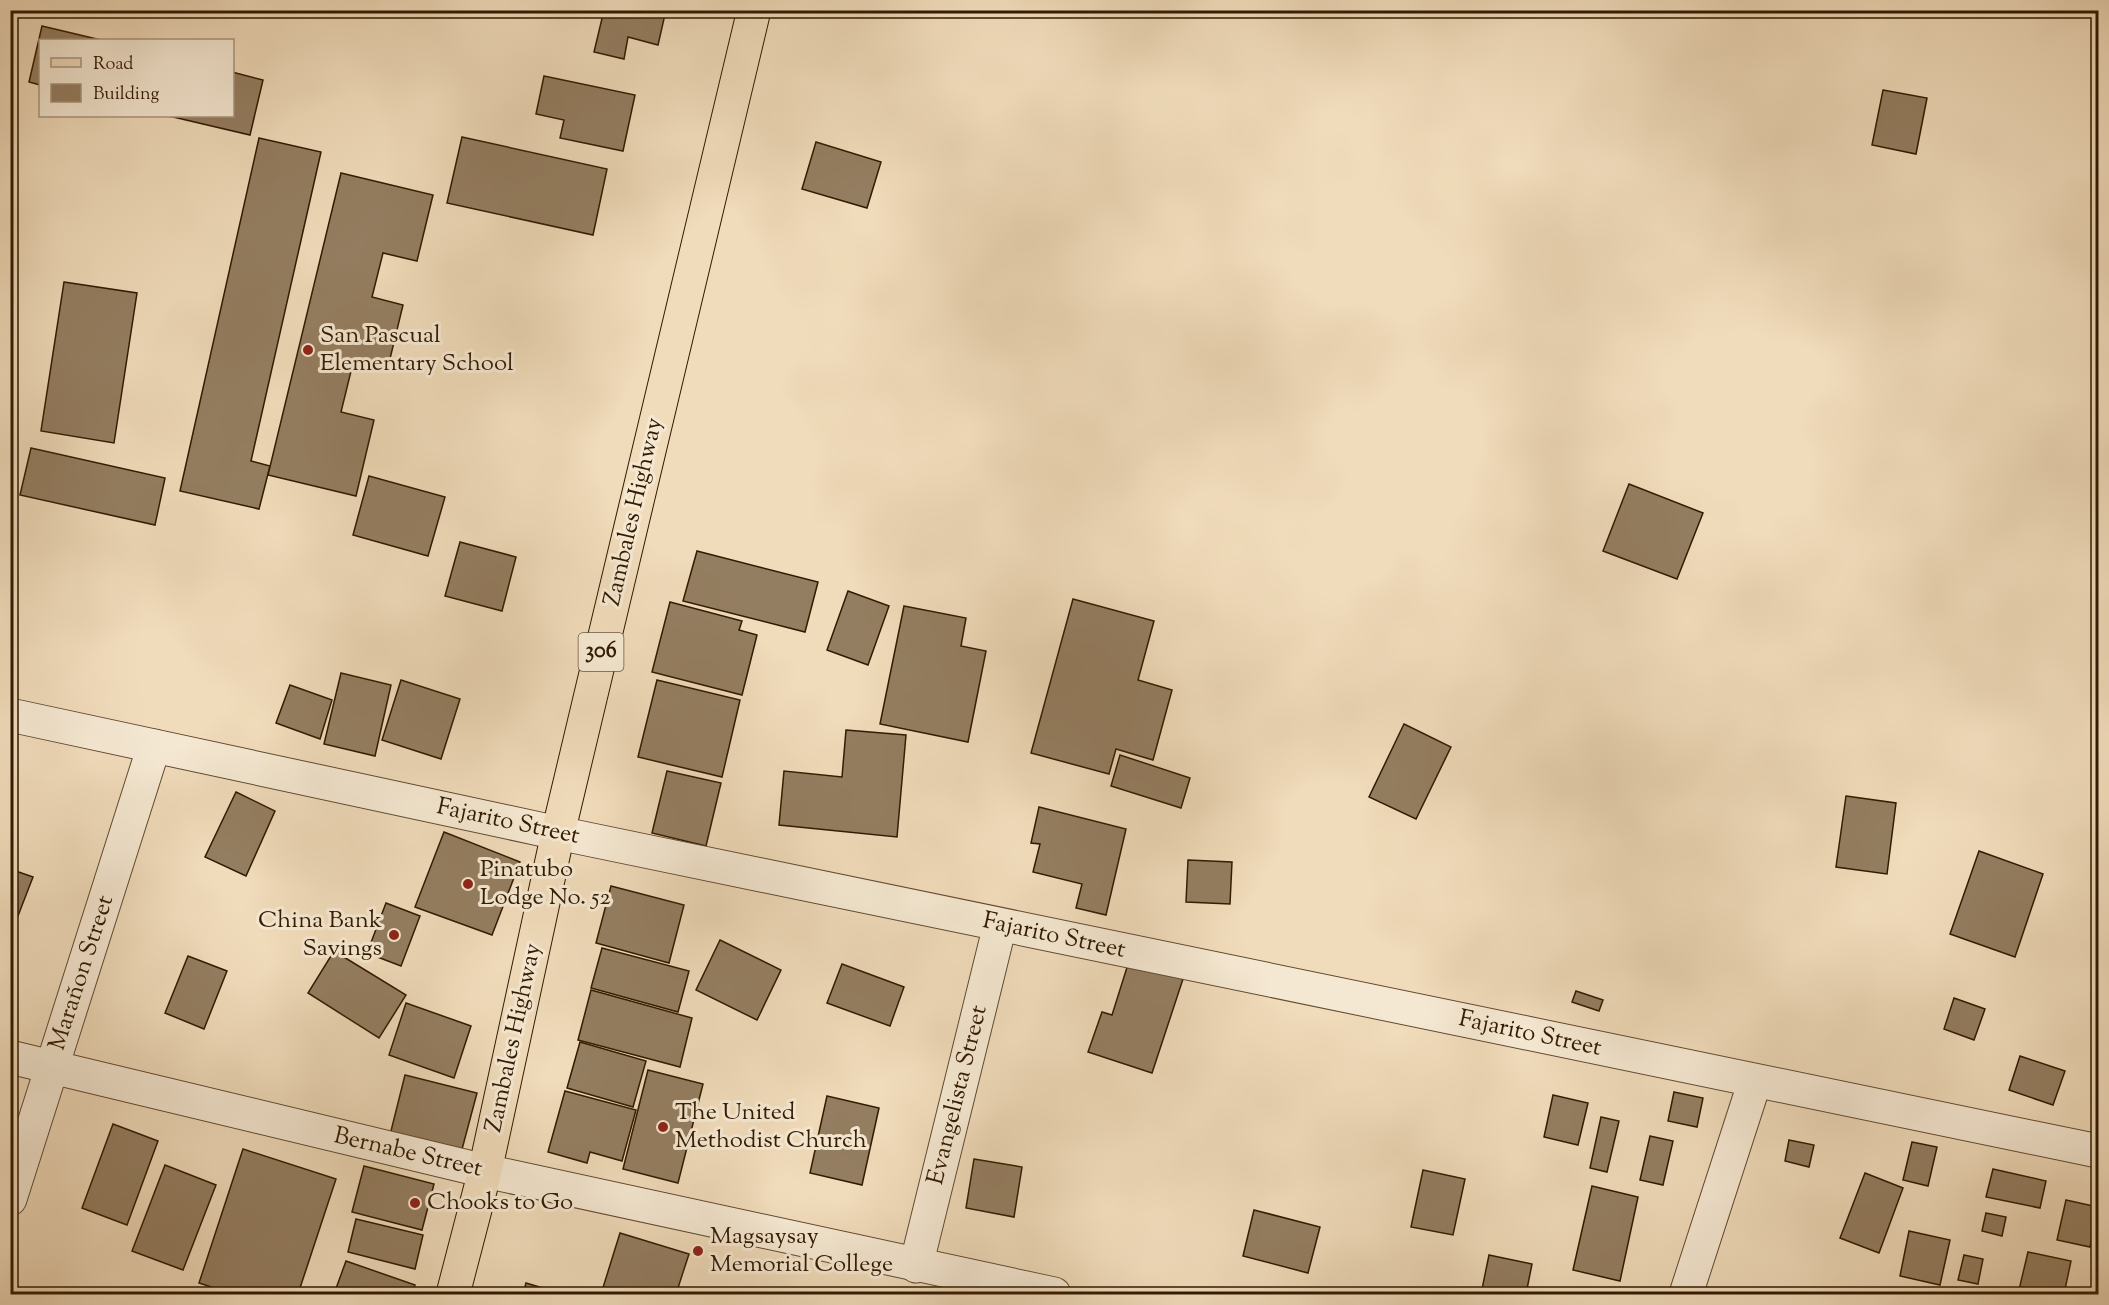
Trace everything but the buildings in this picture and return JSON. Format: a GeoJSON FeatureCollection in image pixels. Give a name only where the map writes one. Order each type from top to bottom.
{"type":"FeatureCollection","features":[{"type":"Feature","properties":{"kind":"main road","name":"Zambales Highway"},"geometry":{"type":"LineString","coordinates":[[453,1294],[485,1171],[558,833],[754,10]]}},
{"type":"Feature","properties":{"kind":"street","name":"Fajarito Street"},"geometry":{"type":"LineString","coordinates":[[10,715],[558,833],[2098,1151]]}},
{"type":"Feature","properties":{"kind":"street","name":"Marañon Street"},"geometry":{"type":"LineString","coordinates":[[10,1199],[154,746]]}},
{"type":"Feature","properties":{"kind":"street","name":"Evangelista Street"},"geometry":{"type":"LineString","coordinates":[[916,1266],[1000,925]]}},
{"type":"Feature","properties":{"kind":"street","name":"Bernabe Street"},"geometry":{"type":"LineString","coordinates":[[10,1057],[485,1171],[1054,1294]]}},
{"type":"Feature","properties":{"kind":"street"},"geometry":{"type":"LineString","coordinates":[[1686,1294],[1755,1081]]}},
{"type":"Feature","properties":{"kind":"place","name":"San Pascual Elementary School"},"geometry":{"type":"Point","coordinates":[308,350]}},
{"type":"Feature","properties":{"kind":"place","name":"Pinatubo Lodge No. 52"},"geometry":{"type":"Point","coordinates":[468,884]}},
{"type":"Feature","properties":{"kind":"place","name":"China Bank Savings"},"geometry":{"type":"Point","coordinates":[394,935]}},
{"type":"Feature","properties":{"kind":"place","name":"The United Methodist Church"},"geometry":{"type":"Point","coordinates":[663,1127]}},
{"type":"Feature","properties":{"kind":"place","name":"Chooks to Go"},"geometry":{"type":"Point","coordinates":[415,1203]}},
{"type":"Feature","properties":{"kind":"place","name":"Magsaysay Memorial College"},"geometry":{"type":"Point","coordinates":[698,1251]}}]}
